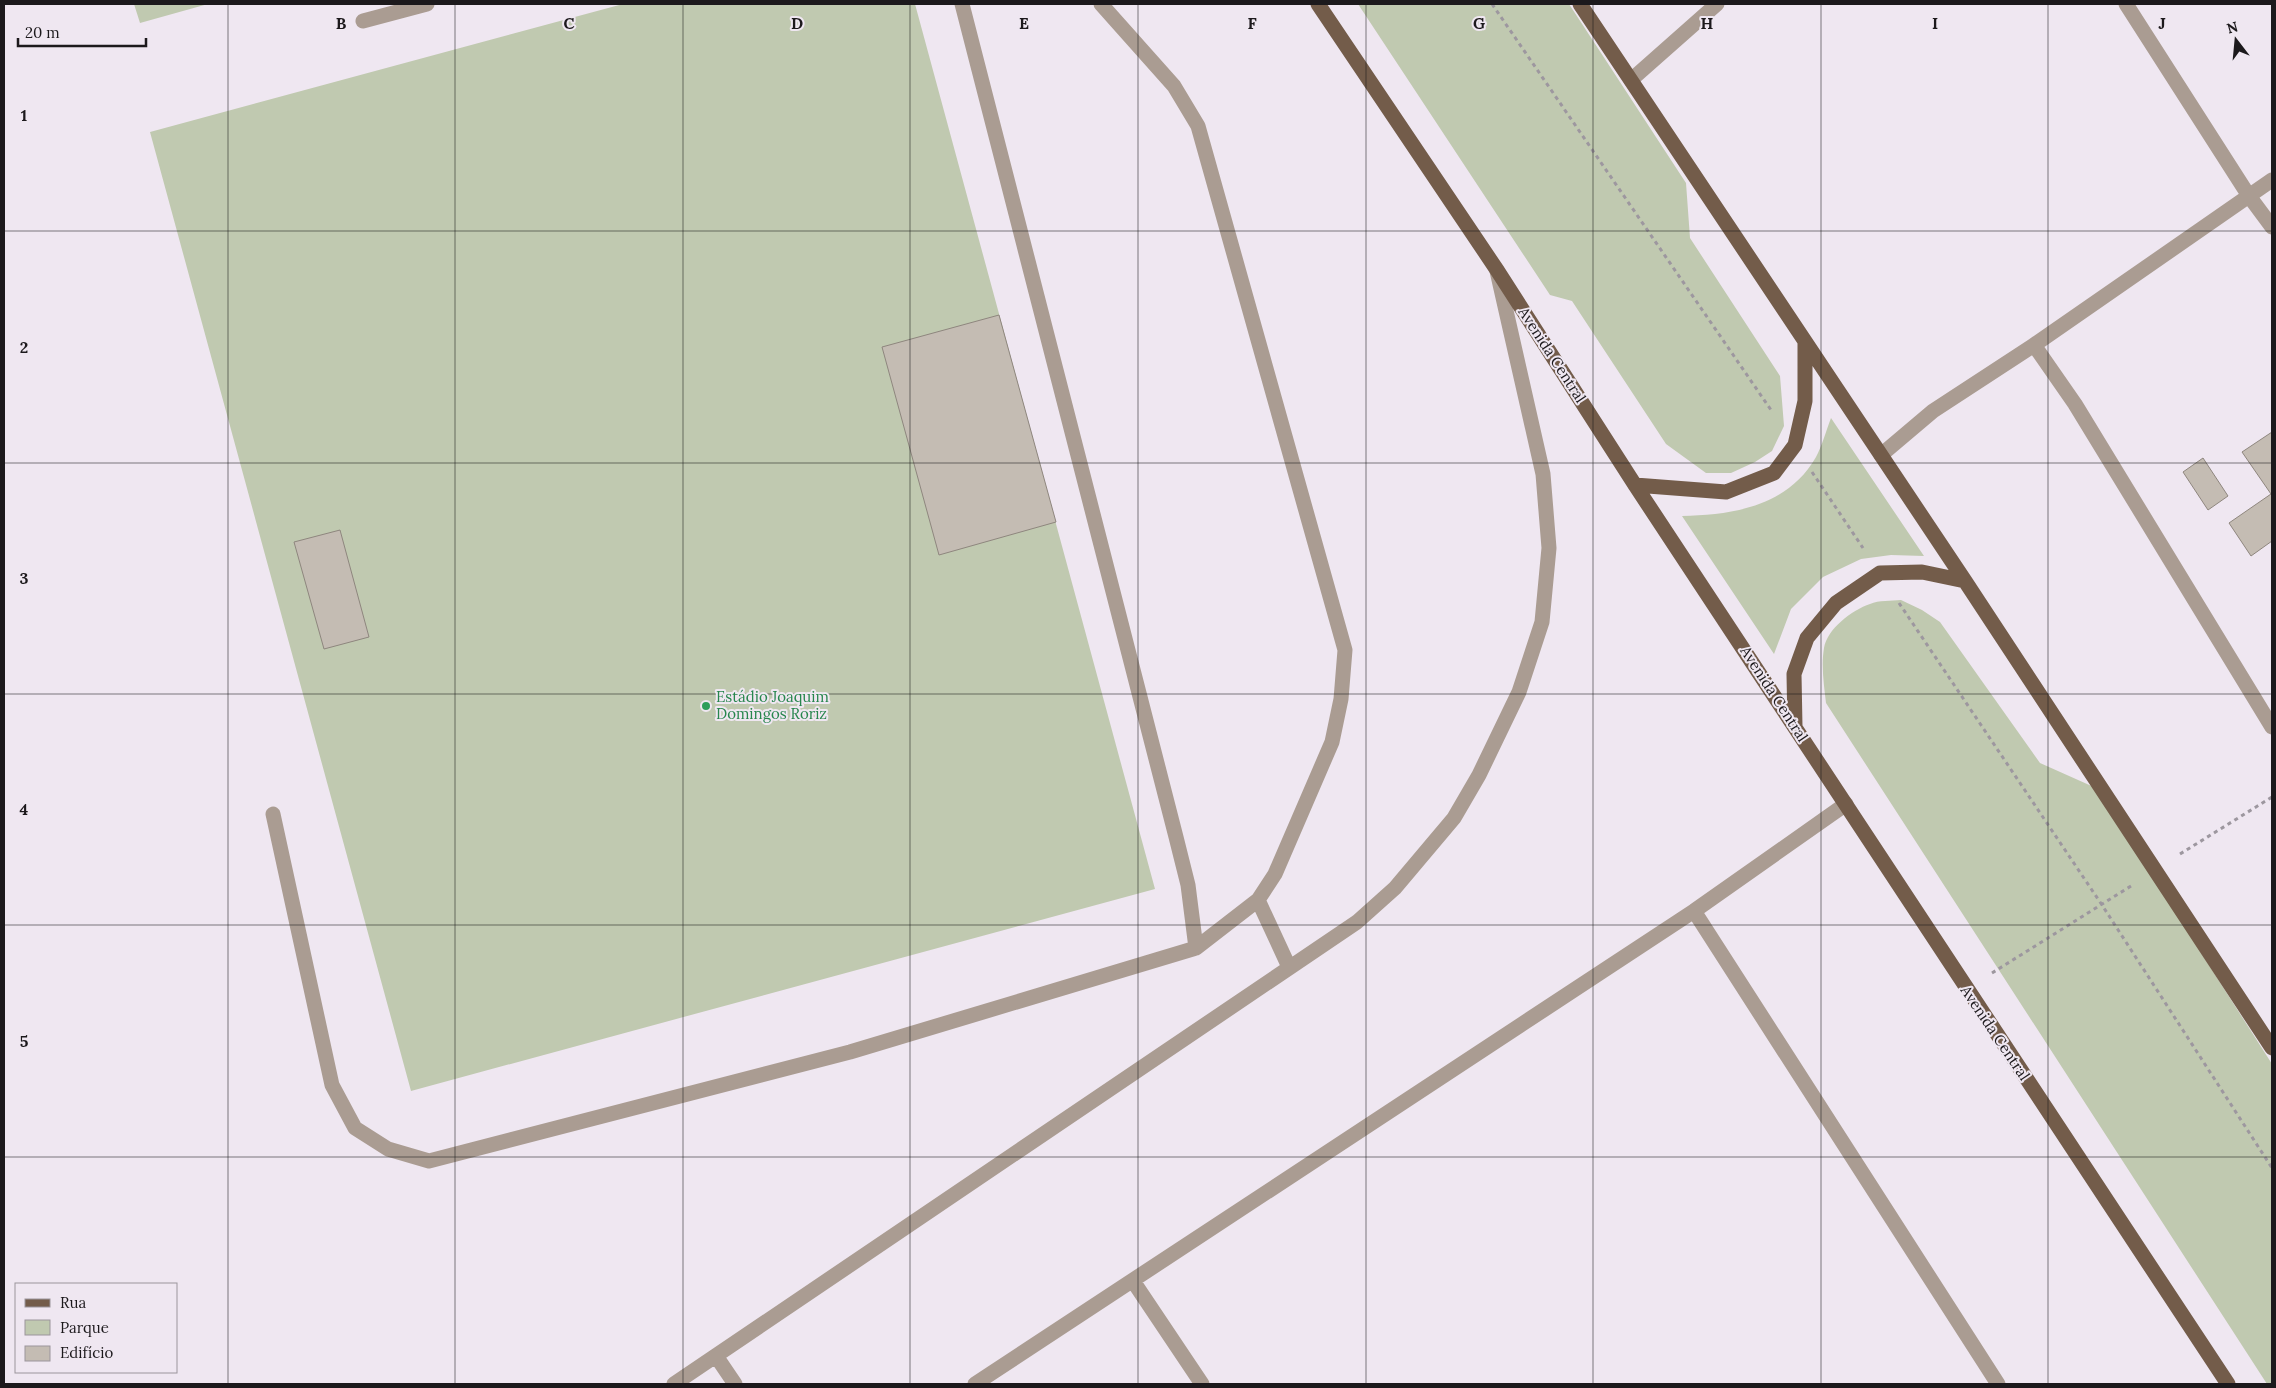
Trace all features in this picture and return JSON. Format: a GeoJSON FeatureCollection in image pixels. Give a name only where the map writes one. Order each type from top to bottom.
{"type":"FeatureCollection","features":[{"type":"Feature","properties":{"kind":"main road","name":"Avenida Central"},"geometry":{"type":"LineString","coordinates":[[1318,4],[1497,270],[1635,485],[2228,1384]]}},
{"type":"Feature","properties":{"kind":"main road"},"geometry":{"type":"LineString","coordinates":[[1580,4],[1965,581],[2272,1048]]}},
{"type":"Feature","properties":{"kind":"main road"},"geometry":{"type":"LineString","coordinates":[[1635,485],[1726,492],[1774,473],[1795,445],[1806,401],[1805,342]]}},
{"type":"Feature","properties":{"kind":"main road"},"geometry":{"type":"LineString","coordinates":[[1795,727],[1794,674],[1807,638],[1836,603],[1880,574],[1922,572],[1965,581]]}},
{"type":"Feature","properties":{"kind":"street"},"geometry":{"type":"LineString","coordinates":[[363,21],[427,4]]}},
{"type":"Feature","properties":{"kind":"street"},"geometry":{"type":"LineString","coordinates":[[962,4],[1188,885],[1196,948]]}},
{"type":"Feature","properties":{"kind":"street"},"geometry":{"type":"LineString","coordinates":[[273,814],[332,1085],[355,1128],[388,1149],[429,1161],[850,1052],[1196,948],[1258,900],[1279,865],[1332,742],[1341,700],[1345,650],[1198,126],[1174,86],[1101,4]]}},
{"type":"Feature","properties":{"kind":"street"},"geometry":{"type":"LineString","coordinates":[[1630,80],[1717,4]]}},
{"type":"Feature","properties":{"kind":"street"},"geometry":{"type":"LineString","coordinates":[[2126,4],[2249,196],[2272,227]]}},
{"type":"Feature","properties":{"kind":"street"},"geometry":{"type":"LineString","coordinates":[[1880,455],[1933,411],[2034,345],[2272,180]]}},
{"type":"Feature","properties":{"kind":"street"},"geometry":{"type":"LineString","coordinates":[[674,1384],[1357,922],[1395,888],[1454,818],[1479,775],[1519,692],[1542,622],[1548,548],[1543,474],[1497,270]]}},
{"type":"Feature","properties":{"kind":"street"},"geometry":{"type":"LineString","coordinates":[[2034,345],[2075,404],[2272,727]]}},
{"type":"Feature","properties":{"kind":"street"},"geometry":{"type":"LineString","coordinates":[[975,1384],[1133,1282],[1694,910],[1846,804]]}},
{"type":"Feature","properties":{"kind":"street"},"geometry":{"type":"LineString","coordinates":[[1258,900],[1288,967]]}},
{"type":"Feature","properties":{"kind":"street"},"geometry":{"type":"LineString","coordinates":[[1694,910],[1998,1384]]}},
{"type":"Feature","properties":{"kind":"street"},"geometry":{"type":"LineString","coordinates":[[1133,1282],[1202,1384]]}},
{"type":"Feature","properties":{"kind":"street"},"geometry":{"type":"LineString","coordinates":[[716,1356],[735,1384]]}},
{"type":"Feature","properties":{"kind":"path"},"geometry":{"type":"LineString","coordinates":[[1966,989],[2272,797]]}},
{"type":"Feature","properties":{"kind":"green space"},"geometry":{"type":"Polygon","coordinates":[[[134,4],[208,4],[140,23],[134,4]]]}},
{"type":"Feature","properties":{"kind":"green space","name":"Estádio Joaquim Domingos Roriz"},"geometry":{"type":"Polygon","coordinates":[[[623,4],[915,4],[1155,889],[411,1091],[150,132],[623,4]]]}},
{"type":"Feature","properties":{"kind":"green space"},"geometry":{"type":"Polygon","coordinates":[[[1358,4],[1569,4],[1686,183],[1690,238],[1780,376],[1784,426],[1772,451],[1755,462],[1731,473],[1706,473],[1666,444],[1572,301],[1550,295],[1358,4]]]}},
{"type":"Feature","properties":{"kind":"green space"},"geometry":{"type":"Polygon","coordinates":[[[1831,418],[1924,556],[1891,555],[1861,559],[1823,577],[1791,609],[1774,654],[1682,516],[1740,510],[1775,497],[1791,487],[1804,474],[1816,457],[1831,418]]]}},
{"type":"Feature","properties":{"kind":"green space"},"geometry":{"type":"Polygon","coordinates":[[[1901,600],[1922,610],[1940,622],[2040,763],[2096,788],[2272,1064],[2272,1384],[2267,1384],[1826,703],[1823,655],[1826,641],[1835,627],[1863,607],[1877,602],[1901,600]]]}},
{"type":"Feature","properties":{"kind":"building"},"geometry":{"type":"Polygon","coordinates":[[[999,315],[1056,522],[939,555],[882,347],[999,315]]]}},
{"type":"Feature","properties":{"kind":"building"},"geometry":{"type":"Polygon","coordinates":[[[2272,432],[2272,541],[2251,556],[2229,523],[2271,494],[2242,452],[2272,432]]]}},
{"type":"Feature","properties":{"kind":"building"},"geometry":{"type":"Polygon","coordinates":[[[2203,458],[2228,496],[2208,510],[2183,472],[2203,458]]]}},
{"type":"Feature","properties":{"kind":"building"},"geometry":{"type":"Polygon","coordinates":[[[340,530],[369,637],[324,649],[294,542],[340,530]]]}},
{"type":"Feature","properties":{"kind":"place","name":"Estádio Joaquim Domingos Roriz"},"geometry":{"type":"Point","coordinates":[706,706]}}]}
